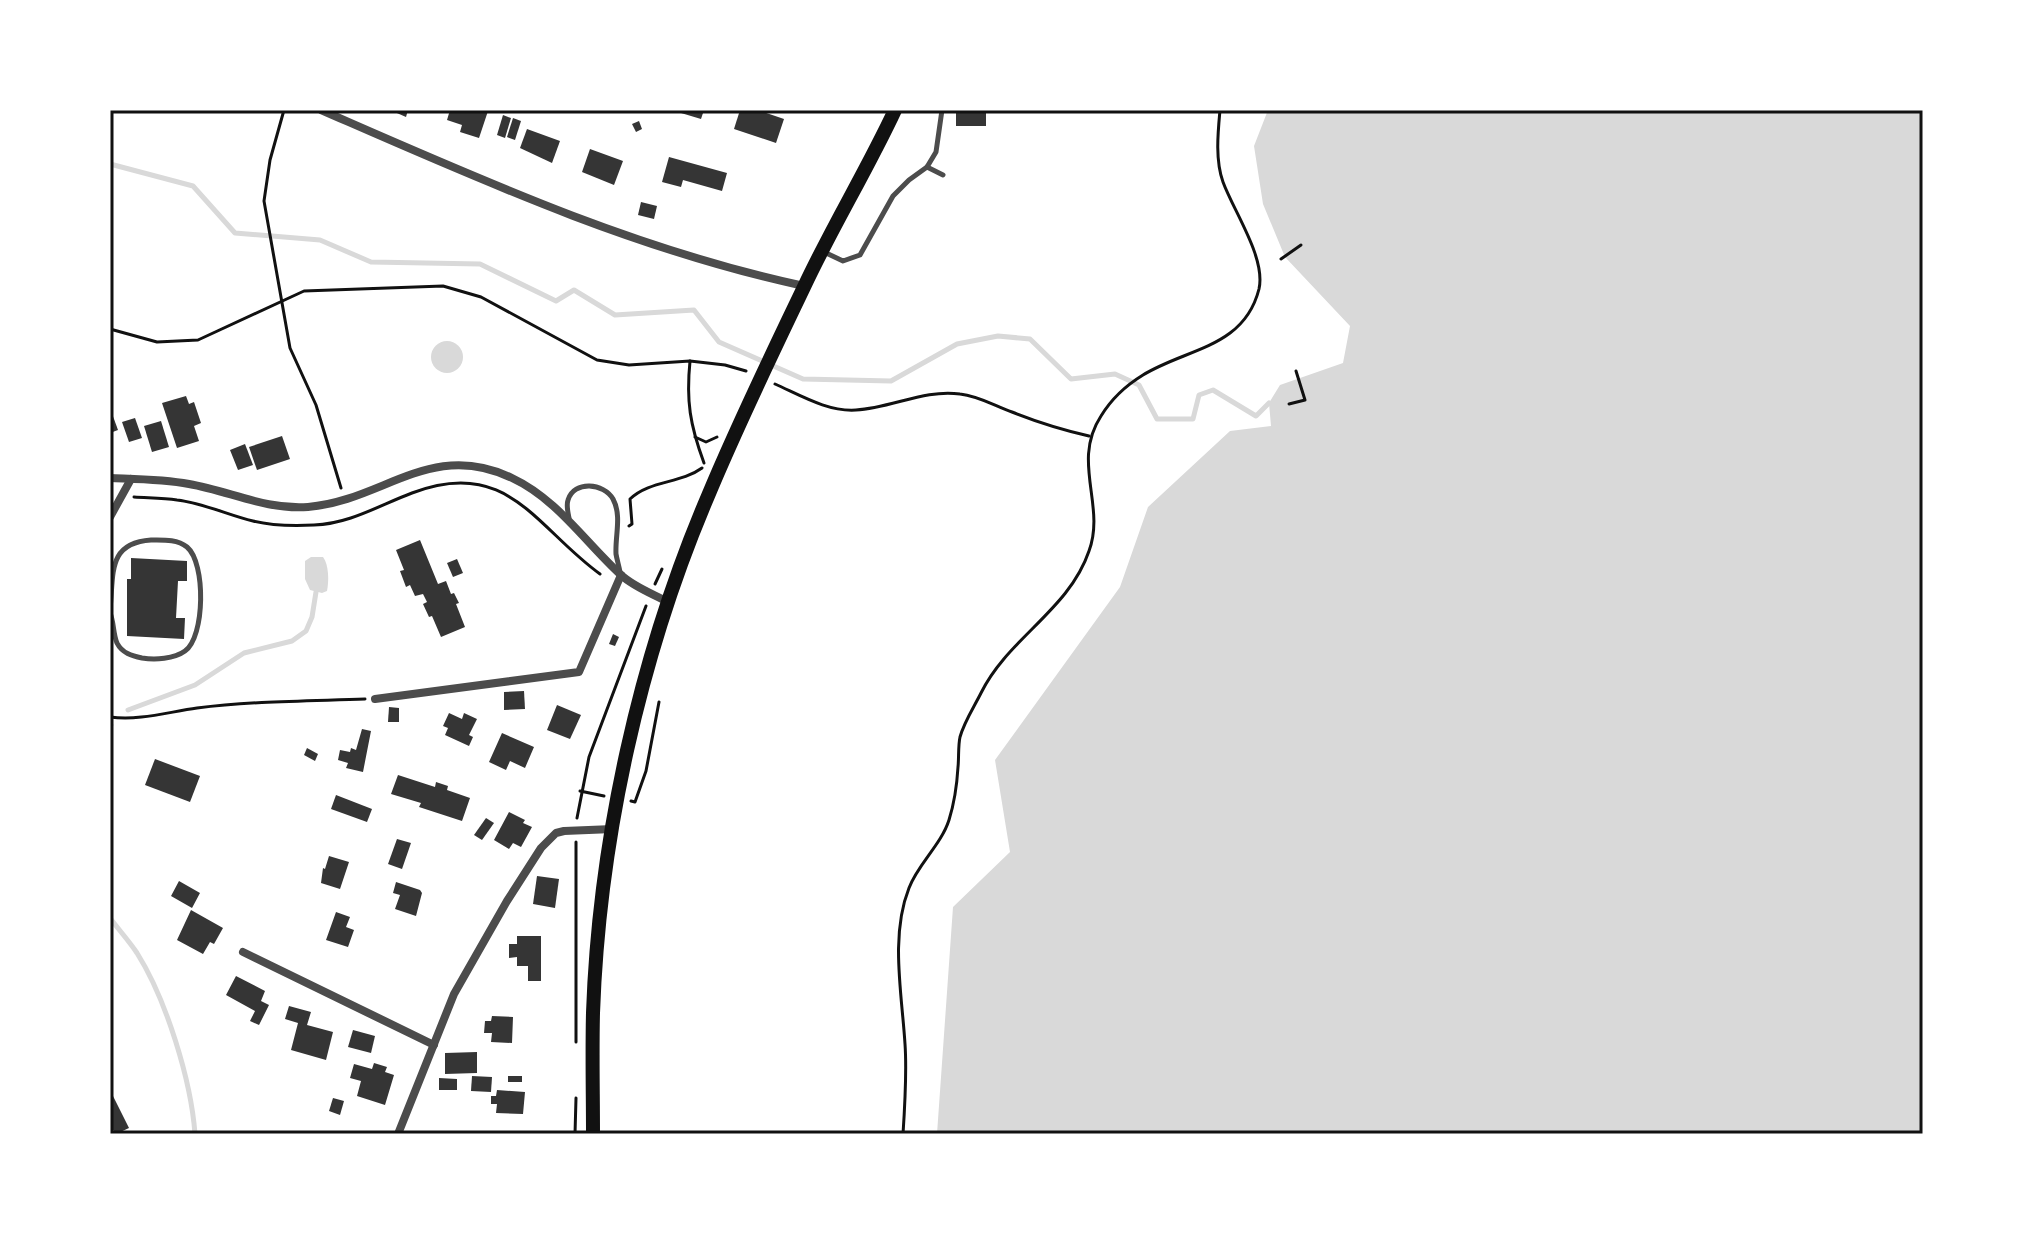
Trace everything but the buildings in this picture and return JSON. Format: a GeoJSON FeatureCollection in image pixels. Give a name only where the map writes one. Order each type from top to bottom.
{"type":"FeatureCollection","features":[{"type":"Feature","properties":{"kind":"main road"},"geometry":{"type":"LineString","coordinates":[[593,1134],[593,1013],[597,950],[613,829],[636,713],[668,602],[707,497],[804,286],[895,110]]}},
{"type":"Feature","properties":{"kind":"street"},"geometry":{"type":"LineString","coordinates":[[321,110],[474,177],[615,233],[697,259],[804,286]]}},
{"type":"Feature","properties":{"kind":"street"},"geometry":{"type":"LineString","coordinates":[[110,478],[191,484],[257,503],[312,507],[345,500],[418,471],[446,466],[473,467],[511,477],[535,490],[619,579],[668,602]]}},
{"type":"Feature","properties":{"kind":"street"},"geometry":{"type":"LineString","coordinates":[[110,517],[131,479]]}},
{"type":"Feature","properties":{"kind":"street"},"geometry":{"type":"LineString","coordinates":[[375,699],[579,672],[619,579]]}},
{"type":"Feature","properties":{"kind":"street"},"geometry":{"type":"LineString","coordinates":[[398,1134],[454,994],[541,848],[556,833],[613,829]]}},
{"type":"Feature","properties":{"kind":"street"},"geometry":{"type":"LineString","coordinates":[[243,952],[434,1045]]}},
{"type":"Feature","properties":{"kind":"lane"},"geometry":{"type":"LineString","coordinates":[[823,251],[843,261],[860,255],[893,196],[927,167],[936,152],[942,110]]}},
{"type":"Feature","properties":{"kind":"lane"},"geometry":{"type":"LineString","coordinates":[[927,167],[943,175]]}},
{"type":"Feature","properties":{"kind":"lane"},"geometry":{"type":"LineString","coordinates":[[569,523],[567,505],[573,490],[582,486],[603,489],[611,495],[616,507],[619,579]]}},
{"type":"Feature","properties":{"kind":"lane"},"geometry":{"type":"LineString","coordinates":[[169,540],[180,543],[194,555],[200,574],[197,633],[185,651],[160,659],[126,653],[117,642],[110,611],[116,557],[121,549],[141,541],[169,540]]}},
{"type":"Feature","properties":{"kind":"path"},"geometry":{"type":"LineString","coordinates":[[284,110],[270,160],[264,201],[290,348],[316,405],[345,500]]}},
{"type":"Feature","properties":{"kind":"path"},"geometry":{"type":"LineString","coordinates":[[903,1134],[905,1048],[900,929],[909,887],[948,823],[957,780],[960,737],[983,689],[1015,645],[1052,611],[1075,583],[1091,548],[1093,508],[1087,456],[1089,436],[1115,394],[1145,373],[1209,346],[1238,329],[1253,307],[1260,285],[1256,258],[1222,179],[1218,137],[1220,110]]}},
{"type":"Feature","properties":{"kind":"path"},"geometry":{"type":"LineString","coordinates":[[1281,259],[1301,245]]}},
{"type":"Feature","properties":{"kind":"path"},"geometry":{"type":"LineString","coordinates":[[110,329],[157,342],[198,340],[304,291],[443,286],[481,297],[597,360],[629,365],[690,361],[725,365],[758,377]]}},
{"type":"Feature","properties":{"kind":"path"},"geometry":{"type":"LineString","coordinates":[[618,538],[632,524],[630,499],[641,489],[694,474],[705,466],[689,419],[686,393],[690,361]]}},
{"type":"Feature","properties":{"kind":"path"},"geometry":{"type":"LineString","coordinates":[[1289,404],[1305,400],[1296,371]]}},
{"type":"Feature","properties":{"kind":"path"},"geometry":{"type":"LineString","coordinates":[[773,383],[825,406],[855,410],[935,393],[960,394],[984,399],[1067,431],[1089,436]]}},
{"type":"Feature","properties":{"kind":"path"},"geometry":{"type":"LineString","coordinates":[[695,437],[706,442],[721,434]]}},
{"type":"Feature","properties":{"kind":"path"},"geometry":{"type":"LineString","coordinates":[[122,496],[177,500],[255,522],[316,525],[354,518],[428,487],[464,483],[477,485],[522,503],[586,564],[619,579]]}},
{"type":"Feature","properties":{"kind":"path"},"geometry":{"type":"LineString","coordinates":[[110,717],[151,716],[197,708],[250,704],[375,699]]}},
{"type":"Feature","properties":{"kind":"shaded area"},"geometry":{"type":"Polygon","coordinates":[[[1268,110],[1923,110],[1923,1134],[937,1134],[953,907],[1010,852],[995,760],[1120,587],[1148,507],[1230,431],[1271,426],[1269,403],[1280,385],[1343,363],[1350,326],[1285,257],[1263,204],[1254,146],[1268,110]]]}},
{"type":"Feature","properties":{"kind":"shaded area"},"geometry":{"type":"Polygon","coordinates":[[[447,341],[458,346],[463,357],[458,368],[447,373],[436,368],[431,357],[436,346],[447,341]]]}},
{"type":"Feature","properties":{"kind":"shaded area"},"geometry":{"type":"Polygon","coordinates":[[[311,557],[323,557],[326,564],[328,587],[322,593],[310,590],[305,579],[305,561],[311,557]]]}},
{"type":"Feature","properties":{"kind":"waterway"},"geometry":{"type":"LineString","coordinates":[[110,164],[193,186],[235,233],[320,240],[371,262],[480,264],[556,301],[574,290],[615,315],[694,310],[719,342],[803,379],[891,381],[957,344],[998,336],[1030,339],[1071,379],[1115,374],[1139,385],[1157,419],[1193,419],[1199,395],[1213,390],[1256,416],[1269,403]]}},
{"type":"Feature","properties":{"kind":"waterway"},"geometry":{"type":"LineString","coordinates":[[128,710],[195,685],[244,653],[292,641],[306,631],[316,592]]}},
{"type":"Feature","properties":{"kind":"waterway"},"geometry":{"type":"LineString","coordinates":[[110,918],[137,953],[158,993],[183,1065],[195,1134]]}}]}
